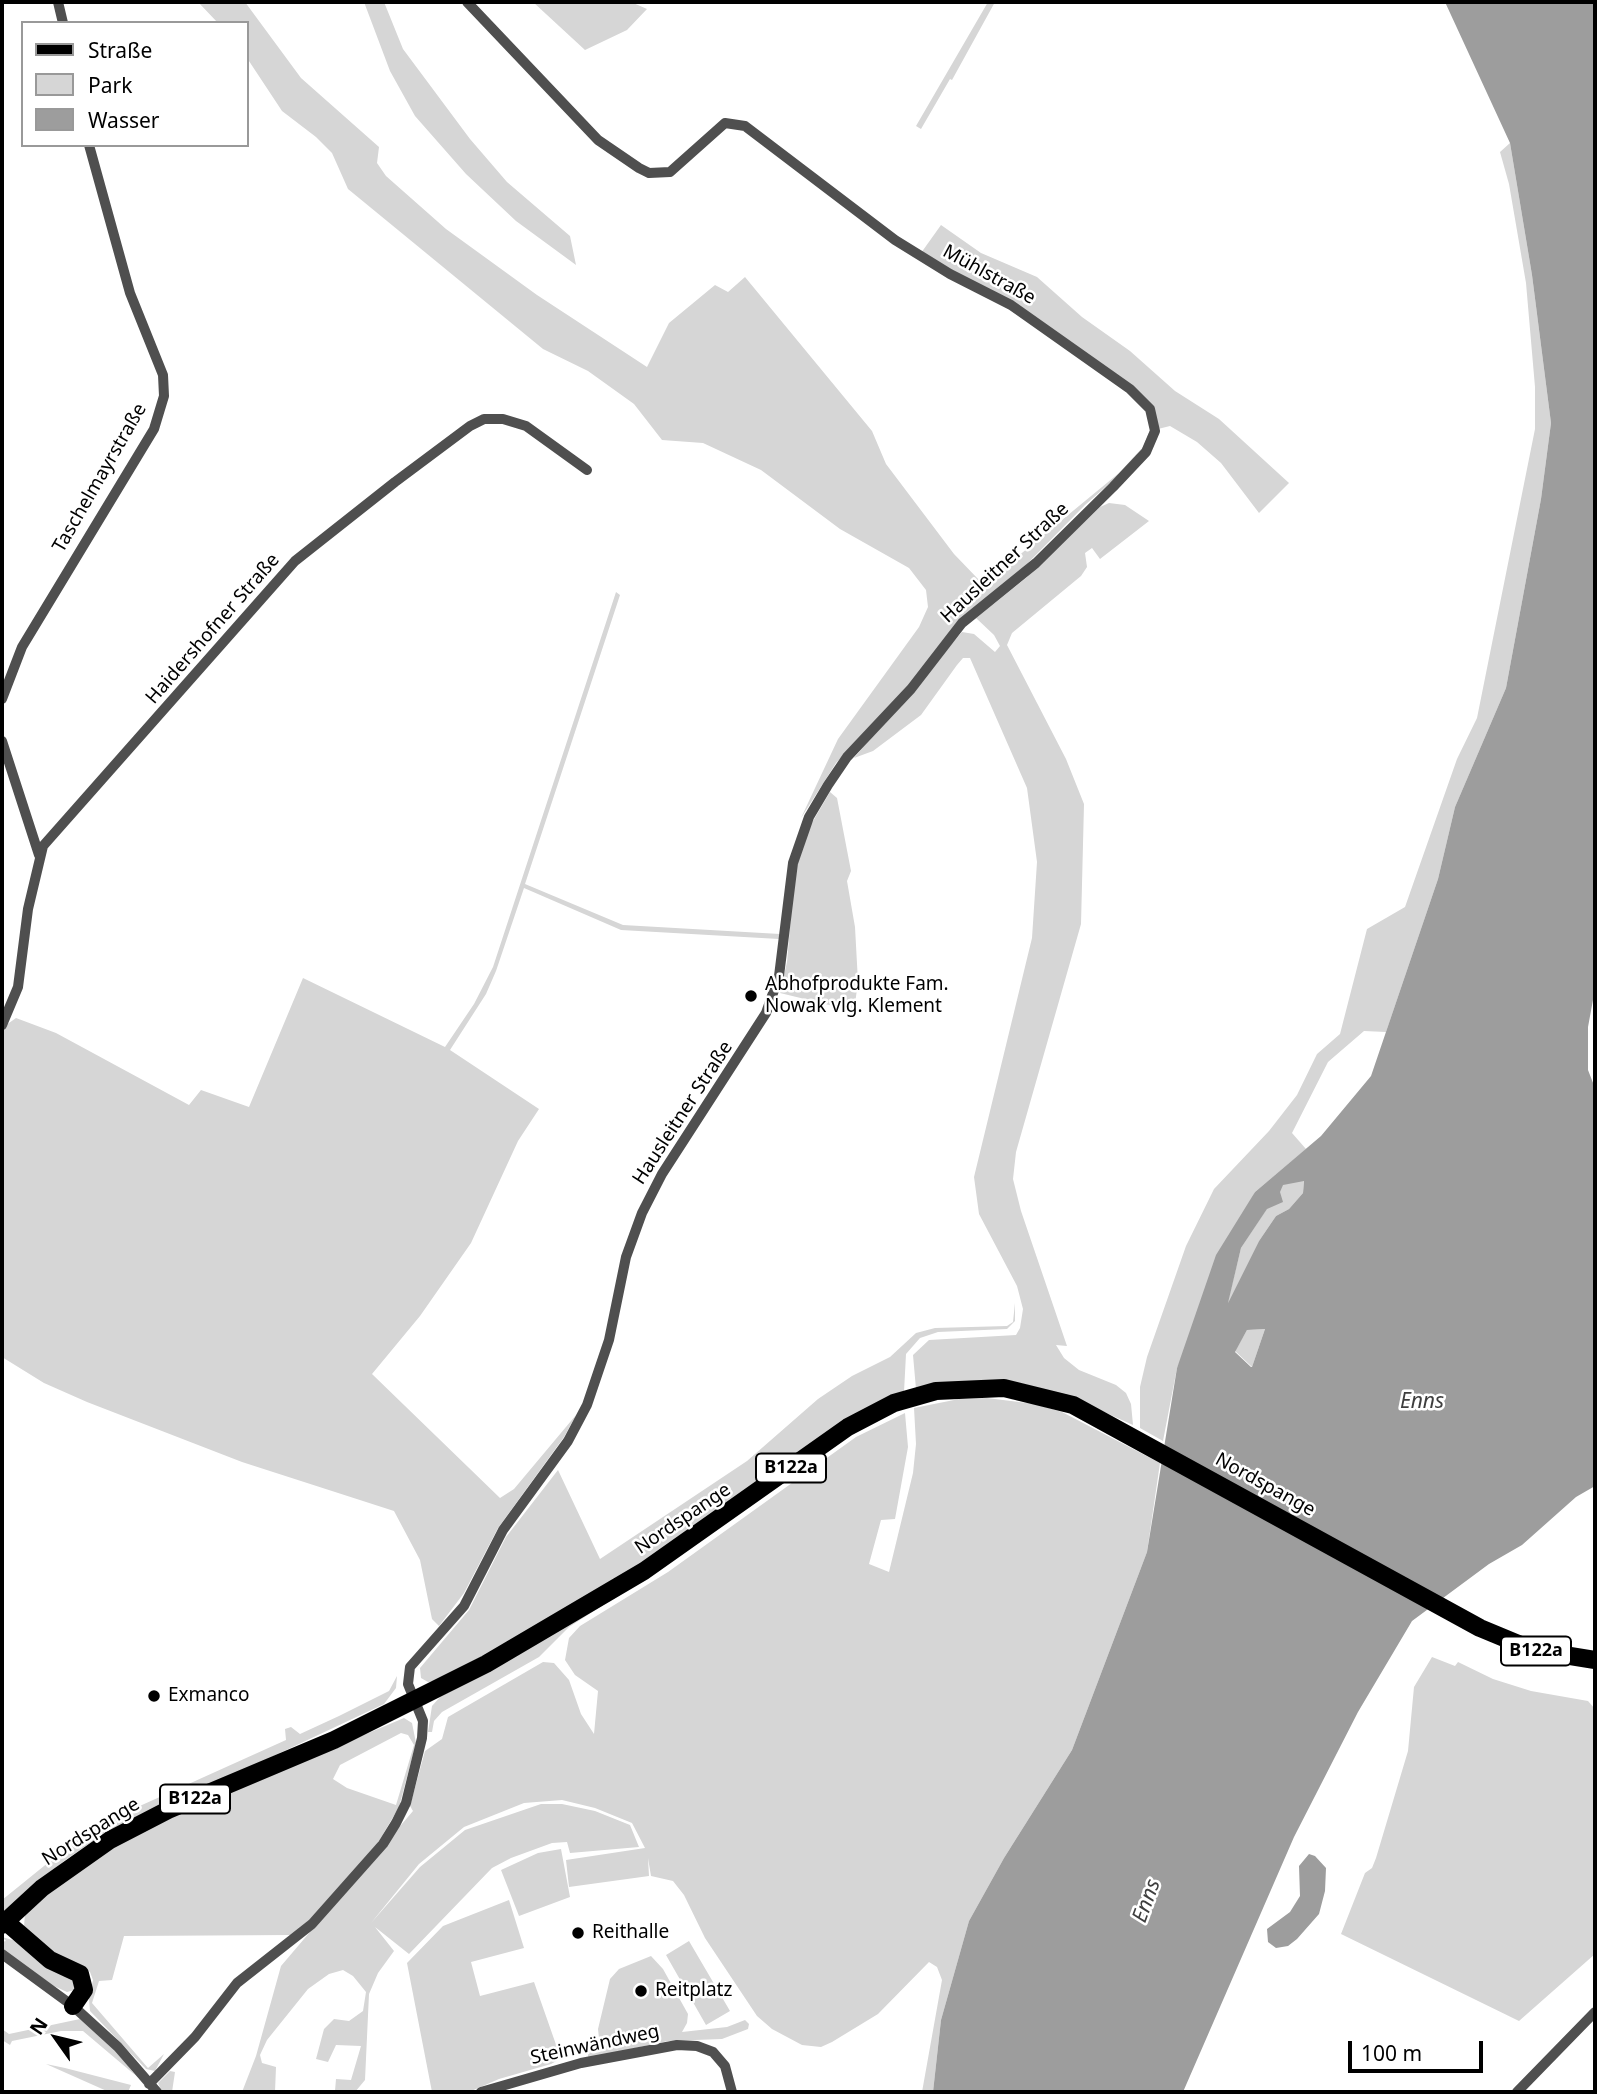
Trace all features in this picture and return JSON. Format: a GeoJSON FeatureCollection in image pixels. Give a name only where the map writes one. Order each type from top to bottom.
{"type":"FeatureCollection","features":[{"type":"Feature","properties":{"kind":"main road","name":"Nordspange"},"geometry":{"type":"LineString","coordinates":[[4,1923],[63,1872],[128,1830],[415,1701],[607,1594],[699,1534],[848,1427],[894,1403],[948,1389],[1004,1388],[1051,1397],[1124,1430],[1480,1628],[1533,1650],[1595,1660]]}},
{"type":"Feature","properties":{"kind":"main road"},"geometry":{"type":"LineString","coordinates":[[4,1923],[50,1960],[80,1974],[84,1990],[73,2006]]}},
{"type":"Feature","properties":{"kind":"street"},"geometry":{"type":"LineString","coordinates":[[58,2],[63,21]]}},
{"type":"Feature","properties":{"kind":"street","name":"Mühlstraße"},"geometry":{"type":"LineString","coordinates":[[467,2],[598,140],[639,169],[649,173],[670,173],[725,123],[732,121],[759,134],[895,240],[950,274],[1012,305],[1138,396],[1154,416],[1153,438],[1139,460],[1113,487]]}},
{"type":"Feature","properties":{"kind":"street","name":"Taschelmayrstraße"},"geometry":{"type":"LineString","coordinates":[[2,699],[22,647],[154,429],[164,396],[163,375],[130,293],[90,147]]}},
{"type":"Feature","properties":{"kind":"street","name":"Haidershofner Straße"},"geometry":{"type":"LineString","coordinates":[[2,1025],[18,988],[39,855],[59,826],[176,700],[286,570],[328,533],[470,426],[490,418],[519,423],[539,433],[587,470]]}},
{"type":"Feature","properties":{"kind":"street","name":"Hausleitner Straße"},"geometry":{"type":"LineString","coordinates":[[153,2088],[237,1983],[312,1924],[383,1844],[406,1803],[422,1738],[423,1721],[407,1678],[414,1661],[464,1606],[503,1530],[554,1461],[587,1405],[610,1340],[626,1257],[652,1191],[766,1013],[779,976],[793,863],[816,804],[847,757],[911,689],[962,623],[1035,562],[1113,487]]}},
{"type":"Feature","properties":{"kind":"street"},"geometry":{"type":"LineString","coordinates":[[2,741],[39,855]]}},
{"type":"Feature","properties":{"kind":"street"},"geometry":{"type":"LineString","coordinates":[[2,1954],[73,2006],[118,2047],[153,2088]]}},
{"type":"Feature","properties":{"kind":"street"},"geometry":{"type":"LineString","coordinates":[[1517,2092],[1595,2012]]}},
{"type":"Feature","properties":{"kind":"street","name":"Steinwändweg"},"geometry":{"type":"LineString","coordinates":[[481,2092],[581,2063],[677,2045],[706,2048],[718,2056],[729,2076],[732,2092]]}},
{"type":"Feature","properties":{"kind":"green space"},"geometry":{"type":"Polygon","coordinates":[[[198,2],[245,2],[301,78],[379,147],[377,163],[386,176],[446,229],[537,295],[647,367],[669,323],[715,285],[728,292],[745,277],[872,431],[886,464],[954,554],[980,581],[1011,562],[1119,473],[1143,447],[1152,425],[1146,446],[1109,484],[1085,505],[1024,567],[957,622],[910,684],[836,763],[801,818],[838,739],[919,627],[928,607],[926,590],[909,568],[840,529],[761,470],[703,443],[662,440],[634,404],[588,371],[543,349],[348,189],[332,153],[282,111],[248,60],[248,21],[216,21],[198,2]]]}},
{"type":"Feature","properties":{"kind":"green space"},"geometry":{"type":"Polygon","coordinates":[[[364,2],[384,2],[403,49],[470,139],[507,182],[570,236],[576,265],[516,221],[466,174],[415,116],[390,71],[364,2]]]}},
{"type":"Feature","properties":{"kind":"green space"},"geometry":{"type":"Polygon","coordinates":[[[533,2],[631,2],[647,9],[627,30],[585,50],[533,2]]]}},
{"type":"Feature","properties":{"kind":"green space"},"geometry":{"type":"Polygon","coordinates":[[[988,2],[995,2],[952,80],[950,79],[921,129],[916,126],[988,2]]]}},
{"type":"Feature","properties":{"kind":"green space"},"geometry":{"type":"Polygon","coordinates":[[[1510,143],[1532,275],[1551,423],[1541,499],[1506,688],[1455,807],[1438,879],[1386,1032],[1364,1031],[1328,1062],[1292,1133],[1306,1149],[1255,1192],[1177,1368],[1163,1441],[1140,1428],[1140,1387],[1147,1357],[1186,1246],[1214,1189],[1269,1131],[1297,1095],[1317,1054],[1340,1034],[1367,929],[1405,907],[1457,759],[1477,718],[1535,429],[1535,387],[1526,283],[1509,184],[1500,152],[1510,143]]]}},
{"type":"Feature","properties":{"kind":"green space"},"geometry":{"type":"Polygon","coordinates":[[[941,225],[981,253],[1037,277],[1082,317],[1130,351],[1175,391],[1219,419],[1289,483],[1259,513],[1221,463],[1197,442],[1170,426],[1158,429],[1137,392],[921,253],[941,225]]]}},
{"type":"Feature","properties":{"kind":"green space"},"geometry":{"type":"Polygon","coordinates":[[[1109,503],[1125,505],[1149,521],[1100,559],[1092,548],[1085,553],[1087,567],[1081,576],[1012,633],[1007,645],[1066,759],[1084,804],[1081,924],[1016,1152],[1013,1179],[1021,1211],[1067,1346],[1056,1345],[1064,1358],[1079,1370],[1116,1385],[1126,1393],[1131,1404],[1133,1425],[1066,1395],[1020,1383],[971,1381],[916,1389],[913,1355],[929,1340],[1016,1335],[1020,1328],[1023,1309],[1017,1286],[979,1214],[974,1177],[1032,938],[1037,862],[1027,788],[970,658],[963,658],[921,715],[873,751],[854,758],[962,632],[974,634],[995,652],[1000,646],[994,635],[976,618],[1026,578],[1100,507],[1109,503]]]}},
{"type":"Feature","properties":{"kind":"green space"},"geometry":{"type":"Polygon","coordinates":[[[616,592],[620,595],[525,884],[623,925],[780,934],[779,939],[621,930],[524,888],[486,994],[450,1050],[539,1109],[518,1141],[471,1243],[420,1316],[372,1374],[500,1498],[514,1489],[576,1415],[564,1437],[498,1528],[464,1593],[439,1626],[432,1619],[420,1560],[394,1511],[242,1462],[87,1402],[44,1383],[2,1357],[2,1028],[16,1018],[56,1033],[189,1105],[201,1090],[249,1107],[303,978],[445,1047],[474,1004],[493,967],[616,592]]]}},
{"type":"Feature","properties":{"kind":"green space"},"geometry":{"type":"Polygon","coordinates":[[[830,792],[837,798],[851,871],[847,881],[855,927],[858,982],[854,1011],[780,993],[787,962],[795,869],[809,828],[830,792]]]}},
{"type":"Feature","properties":{"kind":"green space"},"geometry":{"type":"Polygon","coordinates":[[[1304,1180],[1303,1193],[1289,1209],[1276,1216],[1259,1241],[1227,1305],[1241,1248],[1283,1184],[1304,1180]]]}},
{"type":"Feature","properties":{"kind":"green space"},"geometry":{"type":"Polygon","coordinates":[[[1015,1303],[1015,1321],[1007,1329],[938,1332],[920,1338],[906,1354],[904,1392],[568,1611],[435,1681],[428,1682],[421,1678],[420,1668],[469,1610],[506,1537],[558,1470],[600,1559],[747,1461],[818,1399],[852,1376],[890,1357],[916,1333],[935,1328],[1007,1326],[1013,1322],[1015,1303]]]}},
{"type":"Feature","properties":{"kind":"green space"},"geometry":{"type":"Polygon","coordinates":[[[1265,1329],[1252,1367],[1235,1351],[1247,1330],[1265,1329]]]}},
{"type":"Feature","properties":{"kind":"green space"},"geometry":{"type":"Polygon","coordinates":[[[987,1398],[1035,1404],[1062,1412],[1160,1463],[1147,1552],[1072,1750],[1004,1858],[969,1921],[941,2020],[933,2092],[922,2092],[942,1980],[937,1967],[929,1962],[878,2014],[832,2042],[821,2047],[802,2045],[772,2029],[757,2016],[705,1938],[684,1895],[673,1881],[651,1876],[648,1858],[649,1876],[569,1887],[566,1860],[645,1848],[632,1823],[595,1808],[562,1800],[524,1803],[464,1827],[419,1864],[371,1923],[420,1867],[465,1830],[541,1804],[562,1804],[595,1811],[630,1825],[639,1847],[570,1853],[567,1842],[552,1843],[511,1858],[492,1868],[409,1954],[375,1927],[394,1951],[378,1973],[369,1994],[365,2080],[355,2092],[335,2091],[336,2079],[351,2080],[361,2046],[336,2045],[328,2062],[316,2059],[324,2029],[334,2019],[349,2021],[363,2011],[366,1992],[353,1976],[343,1970],[329,1974],[308,1989],[267,2040],[260,2055],[262,2063],[276,2067],[275,2092],[242,2092],[256,2056],[281,1966],[413,1811],[410,1806],[425,1751],[442,1739],[448,1717],[543,1662],[554,1663],[569,1680],[581,1714],[594,1734],[598,1691],[575,1675],[565,1660],[569,1638],[580,1626],[668,1572],[856,1437],[905,1413],[908,1447],[895,1519],[881,1520],[869,1564],[889,1572],[913,1473],[916,1444],[914,1408],[959,1399],[987,1398]]]}},
{"type":"Feature","properties":{"kind":"green space"},"geometry":{"type":"Polygon","coordinates":[[[893,1411],[838,1442],[669,1563],[569,1627],[539,1657],[442,1712],[434,1721],[432,1732],[428,1732],[432,1706],[440,1697],[499,1665],[834,1442],[893,1411]]]}},
{"type":"Feature","properties":{"kind":"green space"},"geometry":{"type":"Polygon","coordinates":[[[1432,1657],[1455,1666],[1458,1662],[1493,1679],[1531,1691],[1588,1701],[1595,1709],[1595,1954],[1519,2021],[1341,1934],[1365,1873],[1372,1868],[1376,1858],[1408,1751],[1414,1687],[1432,1657]]]}},
{"type":"Feature","properties":{"kind":"green space"},"geometry":{"type":"Polygon","coordinates":[[[397,1676],[396,1688],[384,1704],[93,1841],[64,1861],[2,1913],[2,1900],[91,1828],[286,1740],[285,1729],[291,1727],[300,1734],[339,1716],[389,1691],[397,1676]]]}},
{"type":"Feature","properties":{"kind":"green space"},"geometry":{"type":"Polygon","coordinates":[[[404,1718],[412,1723],[416,1743],[399,1807],[376,1846],[315,1915],[292,1935],[124,1936],[112,1980],[99,1981],[92,2003],[148,2068],[164,2054],[155,2071],[146,2069],[90,2011],[89,1998],[93,1980],[90,1972],[83,1966],[65,1961],[24,1927],[25,1913],[72,1873],[148,1826],[404,1718]],[[401,1733],[340,1765],[333,1779],[347,1788],[396,1805],[414,1745],[408,1735],[401,1733]]]}},
{"type":"Feature","properties":{"kind":"green space"},"geometry":{"type":"Polygon","coordinates":[[[561,1849],[570,1897],[519,1916],[501,1870],[538,1853],[561,1849]]]}},
{"type":"Feature","properties":{"kind":"green space"},"geometry":{"type":"Polygon","coordinates":[[[509,1900],[524,1948],[471,1962],[480,1996],[534,1982],[560,2056],[569,2054],[551,2064],[499,2079],[469,2092],[432,2092],[407,1963],[443,1926],[509,1900]]]}},
{"type":"Feature","properties":{"kind":"green space"},"geometry":{"type":"Polygon","coordinates":[[[2,1937],[20,1942],[76,1982],[74,1990],[67,1992],[54,1986],[2,1950],[2,1942],[6,1941],[2,1937]]]}},
{"type":"Feature","properties":{"kind":"green space","name":"Reitplatz"},"geometry":{"type":"Polygon","coordinates":[[[689,1941],[730,2011],[706,2025],[666,1955],[689,1941]]]}},
{"type":"Feature","properties":{"kind":"green space","name":"Reitplatz"},"geometry":{"type":"Polygon","coordinates":[[[651,1956],[663,1969],[688,2014],[682,2032],[727,2027],[745,2020],[749,2024],[748,2029],[722,2039],[668,2041],[588,2058],[588,2051],[610,2045],[599,2038],[598,2029],[610,1979],[619,1969],[651,1956]]]}},
{"type":"Feature","properties":{"kind":"green space"},"geometry":{"type":"Polygon","coordinates":[[[80,2019],[113,2046],[135,2075],[83,2031],[61,2031],[12,2041],[10,2045],[2,2040],[2,2029],[9,2034],[80,2019]]]}},
{"type":"Feature","properties":{"kind":"green space"},"geometry":{"type":"Polygon","coordinates":[[[46,2064],[131,2085],[128,2092],[109,2092],[46,2064]]]}},
{"type":"Feature","properties":{"kind":"green space"},"geometry":{"type":"Polygon","coordinates":[[[170,2071],[175,2072],[172,2092],[162,2092],[158,2083],[170,2071]]]}},
{"type":"Feature","properties":{"kind":"water","name":"Enns"},"geometry":{"type":"Polygon","coordinates":[[[1445,2],[1595,2],[1595,989],[1588,1027],[1588,1070],[1595,1088],[1595,1486],[1576,1497],[1522,1545],[1489,1564],[1412,1621],[1358,1712],[1294,1837],[1183,2092],[933,2092],[941,2020],[969,1921],[1004,1858],[1072,1750],[1147,1552],[1177,1368],[1216,1255],[1255,1192],[1321,1136],[1371,1076],[1438,879],[1455,807],[1506,688],[1541,499],[1551,423],[1532,275],[1510,143],[1445,2]],[[1304,1181],[1283,1185],[1280,1192],[1283,1202],[1267,1209],[1241,1248],[1228,1303],[1259,1241],[1276,1216],[1289,1209],[1303,1193],[1304,1181]],[[1265,1329],[1247,1330],[1235,1352],[1251,1367],[1252,1367],[1265,1329]]]}},
{"type":"Feature","properties":{"kind":"water"},"geometry":{"type":"Polygon","coordinates":[[[1309,1854],[1315,1856],[1326,1868],[1325,1891],[1319,1914],[1297,1939],[1288,1946],[1276,1948],[1268,1942],[1267,1929],[1290,1912],[1300,1896],[1299,1866],[1309,1854]]]}},
{"type":"Feature","properties":{"kind":"place","name":"Abhofprodukte Fam. Nowak vlg. Klement"},"geometry":{"type":"Point","coordinates":[751,996]}},
{"type":"Feature","properties":{"kind":"place","name":"Exmanco"},"geometry":{"type":"Point","coordinates":[154,1696]}},
{"type":"Feature","properties":{"kind":"place","name":"Reithalle"},"geometry":{"type":"Point","coordinates":[578,1933]}},
{"type":"Feature","properties":{"kind":"place","name":"Reitplatz"},"geometry":{"type":"Point","coordinates":[641,1991]}}]}
